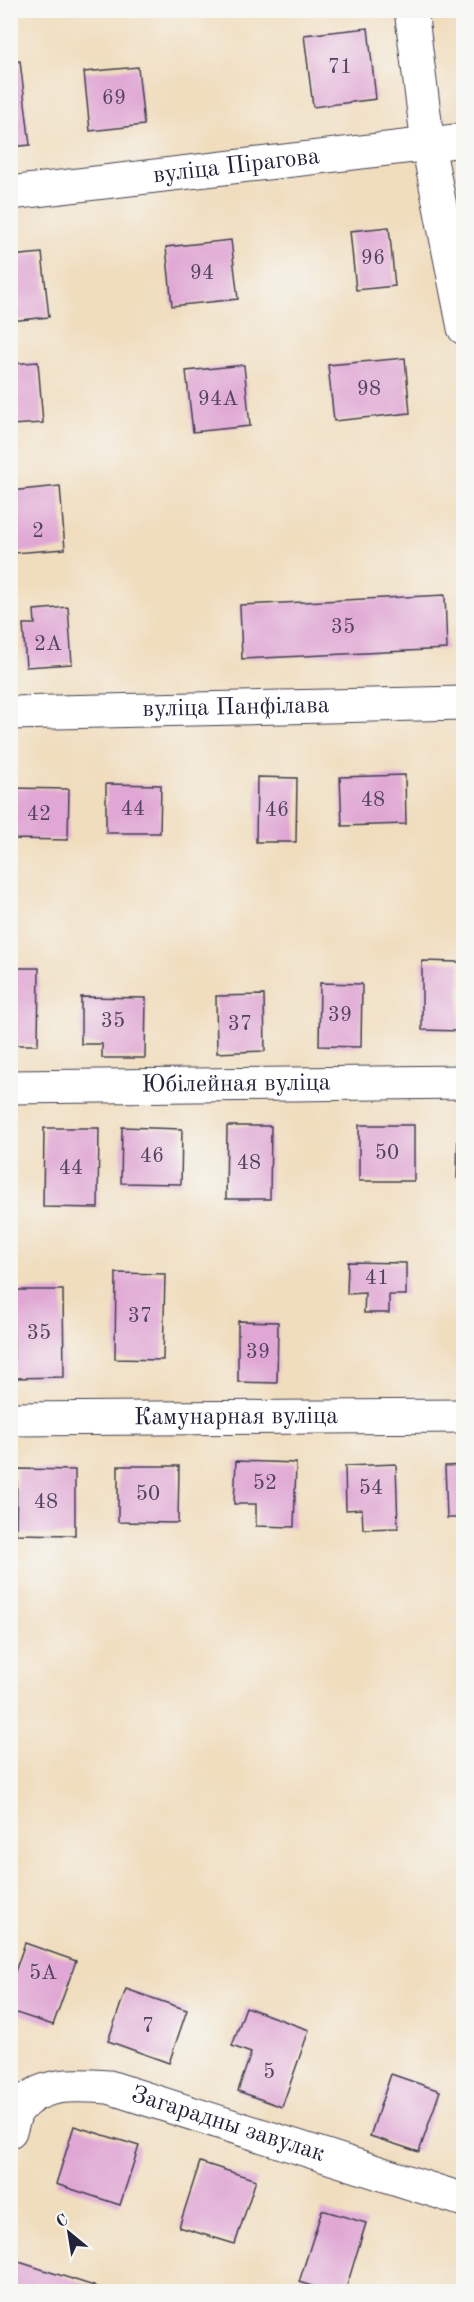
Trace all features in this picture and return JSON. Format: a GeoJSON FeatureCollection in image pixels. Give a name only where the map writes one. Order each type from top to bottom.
{"type":"FeatureCollection","features":[{"type":"Feature","properties":{"kind":"street"},"geometry":{"type":"LineString","coordinates":[[411,10],[428,145],[464,328]]}},
{"type":"Feature","properties":{"kind":"street","name":"вуліца Пірагова"},"geometry":{"type":"LineString","coordinates":[[10,193],[464,140]]}},
{"type":"Feature","properties":{"kind":"street","name":"вуліца Панфілава"},"geometry":{"type":"LineString","coordinates":[[10,713],[464,703]]}},
{"type":"Feature","properties":{"kind":"street","name":"Юбілейная вуліца"},"geometry":{"type":"LineString","coordinates":[[10,1086],[464,1082]]}},
{"type":"Feature","properties":{"kind":"street","name":"Камунарная вуліца"},"geometry":{"type":"LineString","coordinates":[[10,1419],[464,1416]]}},
{"type":"Feature","properties":{"kind":"street","name":"Загарадны завулак"},"geometry":{"type":"LineString","coordinates":[[10,2131],[18,2109],[42,2091],[70,2085],[109,2087],[464,2200]]}},
{"type":"Feature","properties":{"kind":"building"},"geometry":{"type":"Polygon","coordinates":[[[368,28],[376,99],[313,107],[304,35],[368,28]]]}},
{"type":"Feature","properties":{"kind":"building"},"geometry":{"type":"Polygon","coordinates":[[[20,61],[30,145],[10,147],[10,62],[20,61]]]}},
{"type":"Feature","properties":{"kind":"building"},"geometry":{"type":"Polygon","coordinates":[[[138,67],[144,125],[90,131],[84,72],[138,67]]]}},
{"type":"Feature","properties":{"kind":"building"},"geometry":{"type":"Polygon","coordinates":[[[389,227],[395,286],[356,290],[350,231],[389,227]]]}},
{"type":"Feature","properties":{"kind":"building"},"geometry":{"type":"Polygon","coordinates":[[[231,240],[238,299],[172,306],[166,247],[231,240]]]}},
{"type":"Feature","properties":{"kind":"building"},"geometry":{"type":"Polygon","coordinates":[[[42,253],[49,317],[10,321],[10,256],[42,253]]]}},
{"type":"Feature","properties":{"kind":"building"},"geometry":{"type":"Polygon","coordinates":[[[405,358],[410,413],[334,421],[328,365],[405,358]]]}},
{"type":"Feature","properties":{"kind":"building"},"geometry":{"type":"Polygon","coordinates":[[[38,362],[43,423],[10,425],[10,364],[38,362]]]}},
{"type":"Feature","properties":{"kind":"building"},"geometry":{"type":"Polygon","coordinates":[[[244,365],[250,426],[193,432],[186,371],[244,365]]]}},
{"type":"Feature","properties":{"kind":"building"},"geometry":{"type":"Polygon","coordinates":[[[60,486],[65,549],[14,553],[10,491],[60,486]]]}},
{"type":"Feature","properties":{"kind":"building"},"geometry":{"type":"Polygon","coordinates":[[[445,595],[447,649],[242,659],[240,605],[445,595]]]}},
{"type":"Feature","properties":{"kind":"building"},"geometry":{"type":"Polygon","coordinates":[[[68,607],[72,664],[26,667],[23,624],[35,624],[34,610],[68,607]]]}},
{"type":"Feature","properties":{"kind":"building"},"geometry":{"type":"Polygon","coordinates":[[[405,775],[406,824],[342,826],[340,777],[405,775]]]}},
{"type":"Feature","properties":{"kind":"building"},"geometry":{"type":"Polygon","coordinates":[[[257,777],[297,778],[296,842],[256,842],[257,777]]]}},
{"type":"Feature","properties":{"kind":"building"},"geometry":{"type":"Polygon","coordinates":[[[106,784],[161,785],[160,833],[106,833],[106,784]]]}},
{"type":"Feature","properties":{"kind":"building"},"geometry":{"type":"Polygon","coordinates":[[[10,788],[69,789],[68,840],[10,839],[10,788]]]}},
{"type":"Feature","properties":{"kind":"building"},"geometry":{"type":"Polygon","coordinates":[[[422,961],[460,962],[459,1031],[422,1030],[422,961]]]}},
{"type":"Feature","properties":{"kind":"building"},"geometry":{"type":"Polygon","coordinates":[[[10,968],[39,968],[38,1045],[10,1045],[10,968]]]}},
{"type":"Feature","properties":{"kind":"building"},"geometry":{"type":"Polygon","coordinates":[[[320,983],[362,984],[361,1047],[319,1046],[320,983]]]}},
{"type":"Feature","properties":{"kind":"building"},"geometry":{"type":"Polygon","coordinates":[[[264,995],[265,1051],[217,1053],[216,996],[264,995]]]}},
{"type":"Feature","properties":{"kind":"building"},"geometry":{"type":"Polygon","coordinates":[[[81,997],[146,998],[145,1058],[102,1058],[102,1044],[81,1044],[81,997]]]}},
{"type":"Feature","properties":{"kind":"building"},"geometry":{"type":"Polygon","coordinates":[[[458,1123],[464,1123],[464,1178],[457,1178],[458,1123]]]}},
{"type":"Feature","properties":{"kind":"building"},"geometry":{"type":"Polygon","coordinates":[[[359,1125],[414,1125],[414,1181],[359,1181],[359,1125]]]}},
{"type":"Feature","properties":{"kind":"building"},"geometry":{"type":"Polygon","coordinates":[[[227,1126],[271,1126],[270,1199],[226,1199],[227,1126]]]}},
{"type":"Feature","properties":{"kind":"building"},"geometry":{"type":"Polygon","coordinates":[[[122,1127],[182,1129],[181,1184],[121,1183],[122,1127]]]}},
{"type":"Feature","properties":{"kind":"building"},"geometry":{"type":"Polygon","coordinates":[[[44,1128],[99,1128],[98,1208],[43,1207],[44,1128]]]}},
{"type":"Feature","properties":{"kind":"building"},"geometry":{"type":"Polygon","coordinates":[[[348,1262],[406,1263],[406,1295],[389,1295],[389,1313],[364,1313],[365,1293],[347,1294],[348,1262]]]}},
{"type":"Feature","properties":{"kind":"building"},"geometry":{"type":"Polygon","coordinates":[[[116,1273],[165,1274],[163,1360],[115,1359],[116,1273]]]}},
{"type":"Feature","properties":{"kind":"building"},"geometry":{"type":"Polygon","coordinates":[[[13,1290],[63,1290],[64,1377],[14,1378],[13,1290]]]}},
{"type":"Feature","properties":{"kind":"building"},"geometry":{"type":"Polygon","coordinates":[[[238,1321],[278,1322],[277,1383],[238,1382],[238,1321]]]}},
{"type":"Feature","properties":{"kind":"building"},"geometry":{"type":"Polygon","coordinates":[[[236,1461],[296,1463],[294,1527],[256,1526],[256,1504],[234,1504],[236,1461]]]}},
{"type":"Feature","properties":{"kind":"building"},"geometry":{"type":"Polygon","coordinates":[[[396,1464],[398,1528],[363,1529],[362,1509],[346,1510],[345,1466],[396,1464]]]}},
{"type":"Feature","properties":{"kind":"building"},"geometry":{"type":"Polygon","coordinates":[[[464,1465],[464,1518],[447,1518],[445,1466],[464,1465]]]}},
{"type":"Feature","properties":{"kind":"building"},"geometry":{"type":"Polygon","coordinates":[[[118,1466],[179,1466],[178,1523],[118,1522],[118,1466]]]}},
{"type":"Feature","properties":{"kind":"building"},"geometry":{"type":"Polygon","coordinates":[[[17,1469],[75,1470],[75,1535],[16,1534],[17,1469]]]}},
{"type":"Feature","properties":{"kind":"building"},"geometry":{"type":"Polygon","coordinates":[[[25,1943],[76,1961],[53,2025],[10,2011],[10,1986],[25,1943]]]}},
{"type":"Feature","properties":{"kind":"building"},"geometry":{"type":"Polygon","coordinates":[[[126,1989],[187,2010],[169,2063],[108,2041],[126,1989]]]}},
{"type":"Feature","properties":{"kind":"building"},"geometry":{"type":"Polygon","coordinates":[[[246,2007],[309,2030],[282,2107],[238,2091],[251,2053],[232,2046],[246,2007]]]}},
{"type":"Feature","properties":{"kind":"building"},"geometry":{"type":"Polygon","coordinates":[[[391,2074],[440,2091],[419,2152],[370,2136],[391,2074]]]}},
{"type":"Feature","properties":{"kind":"building"},"geometry":{"type":"Polygon","coordinates":[[[74,2126],[139,2146],[120,2205],[56,2184],[74,2126]]]}},
{"type":"Feature","properties":{"kind":"building"},"geometry":{"type":"Polygon","coordinates":[[[200,2162],[256,2180],[235,2244],[179,2227],[200,2162]]]}},
{"type":"Feature","properties":{"kind":"building"},"geometry":{"type":"Polygon","coordinates":[[[322,2210],[366,2223],[345,2292],[331,2292],[299,2282],[322,2210]]]}},
{"type":"Feature","properties":{"kind":"building"},"geometry":{"type":"Polygon","coordinates":[[[13,2260],[97,2287],[96,2292],[10,2292],[10,2267],[13,2260]]]}}]}
